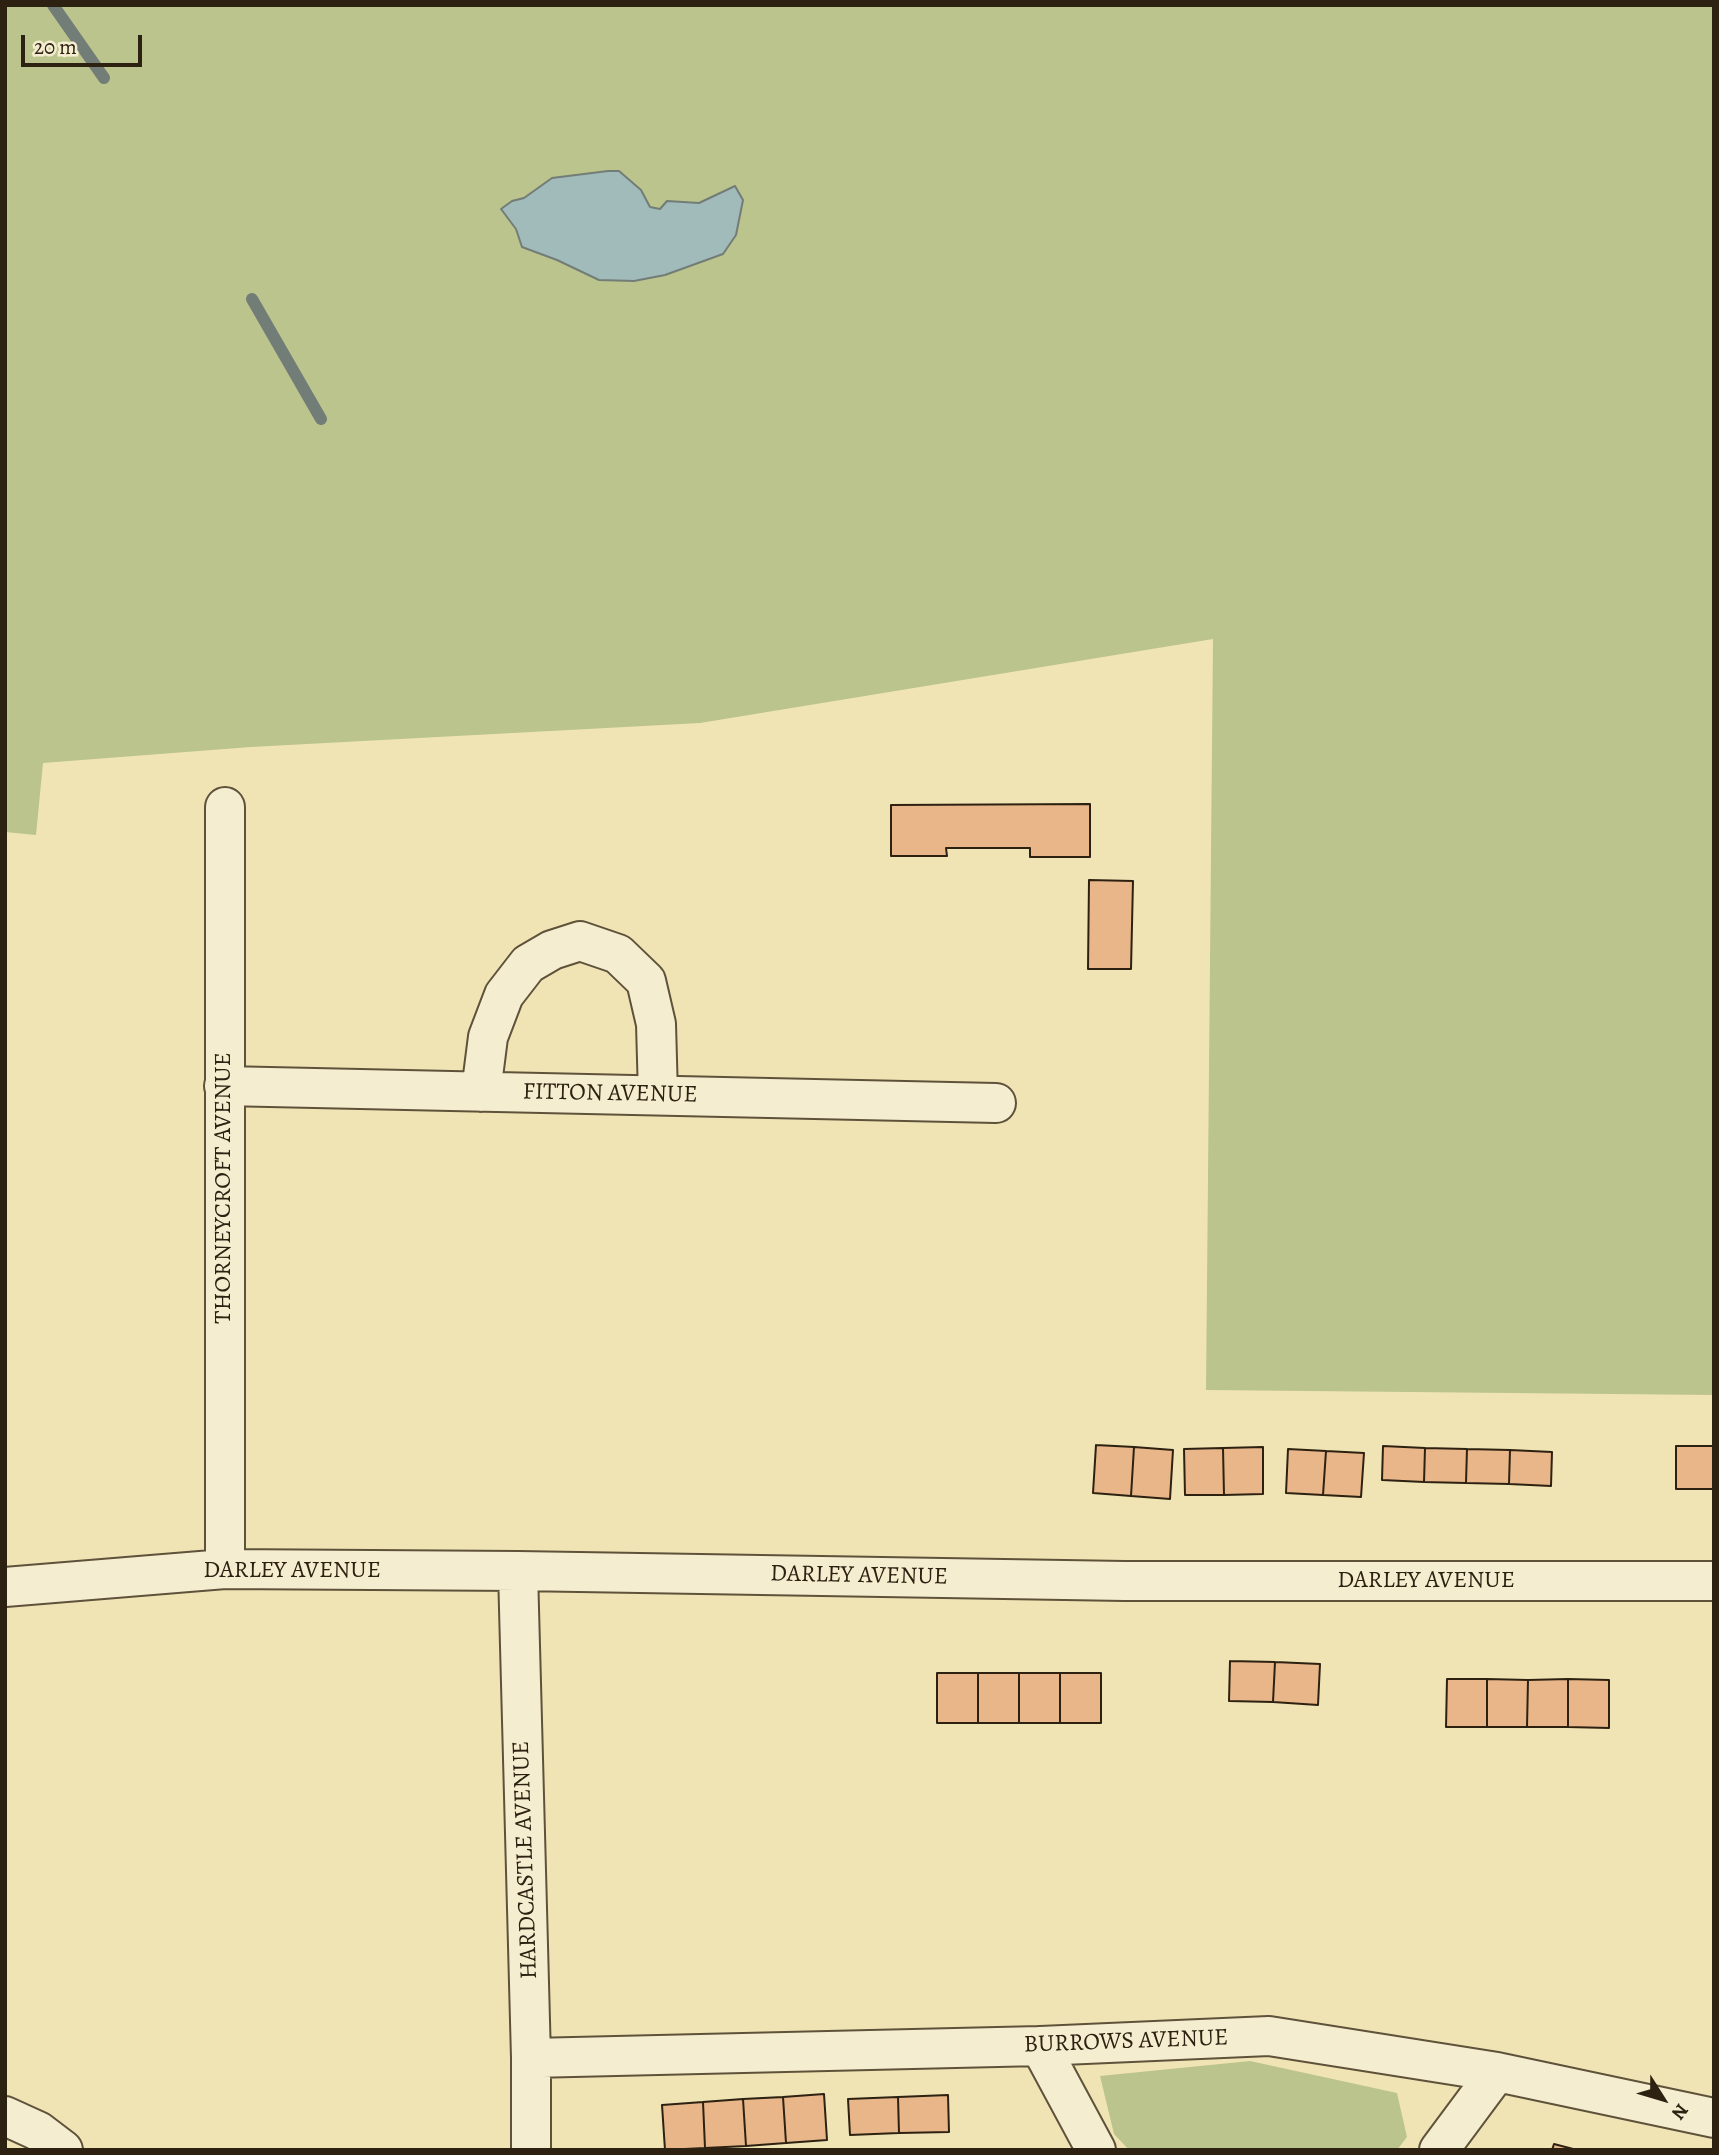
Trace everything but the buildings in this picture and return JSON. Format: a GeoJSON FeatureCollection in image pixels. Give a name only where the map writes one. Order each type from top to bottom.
{"type":"FeatureCollection","features":[{"type":"Feature","properties":{"kind":"street","name":"THORNEYCROFT AVENUE"},"geometry":{"type":"LineString","coordinates":[[225,807],[225,1569]]}},
{"type":"Feature","properties":{"kind":"street"},"geometry":{"type":"LineString","coordinates":[[481,1092],[488,1037],[504,995],[528,964],[552,950],[580,941],[618,954],[646,981],[656,1024],[658,1096]]}},
{"type":"Feature","properties":{"kind":"street","name":"FITTON AVENUE"},"geometry":{"type":"LineString","coordinates":[[224,1086],[996,1103]]}},
{"type":"Feature","properties":{"kind":"street","name":"DARLEY AVENUE"},"geometry":{"type":"LineString","coordinates":[[5,1587],[225,1569],[1125,1581],[1714,1581]]}},
{"type":"Feature","properties":{"kind":"street","name":"HARDCASTLE AVENUE"},"geometry":{"type":"LineString","coordinates":[[518,1571],[531,2150]]}},
{"type":"Feature","properties":{"kind":"street","name":"BURROWS AVENUE"},"geometry":{"type":"LineString","coordinates":[[531,2059],[1040,2046],[1269,2036],[1497,2072],[1714,2118]]}},
{"type":"Feature","properties":{"kind":"street"},"geometry":{"type":"LineString","coordinates":[[1040,2046],[1096,2150]]}},
{"type":"Feature","properties":{"kind":"street"},"geometry":{"type":"LineString","coordinates":[[1439,2150],[1497,2072]]}},
{"type":"Feature","properties":{"kind":"street"},"geometry":{"type":"LineString","coordinates":[[5,2116],[38,2131],[63,2150]]}},
{"type":"Feature","properties":{"kind":"green space"},"geometry":{"type":"Polygon","coordinates":[[[5,5],[1714,5],[1714,1395],[1206,1390],[1213,639],[700,723],[251,747],[43,763],[36,835],[5,832],[5,5]]]}},
{"type":"Feature","properties":{"kind":"green space"},"geometry":{"type":"Polygon","coordinates":[[[1250,2061],[1397,2093],[1407,2137],[1397,2150],[1129,2150],[1114,2134],[1100,2076],[1250,2061]]]}},
{"type":"Feature","properties":{"kind":"water"},"geometry":{"type":"Polygon","coordinates":[[[619,171],[641,190],[650,207],[660,209],[667,201],[699,203],[735,186],[743,200],[736,235],[723,254],[665,275],[634,281],[599,280],[522,247],[516,229],[501,209],[512,201],[524,198],[552,178],[619,171]]]}},
{"type":"Feature","properties":{"kind":"waterway"},"geometry":{"type":"LineString","coordinates":[[53,5],[104,78]]}},
{"type":"Feature","properties":{"kind":"waterway"},"geometry":{"type":"LineString","coordinates":[[252,299],[321,419]]}}]}
